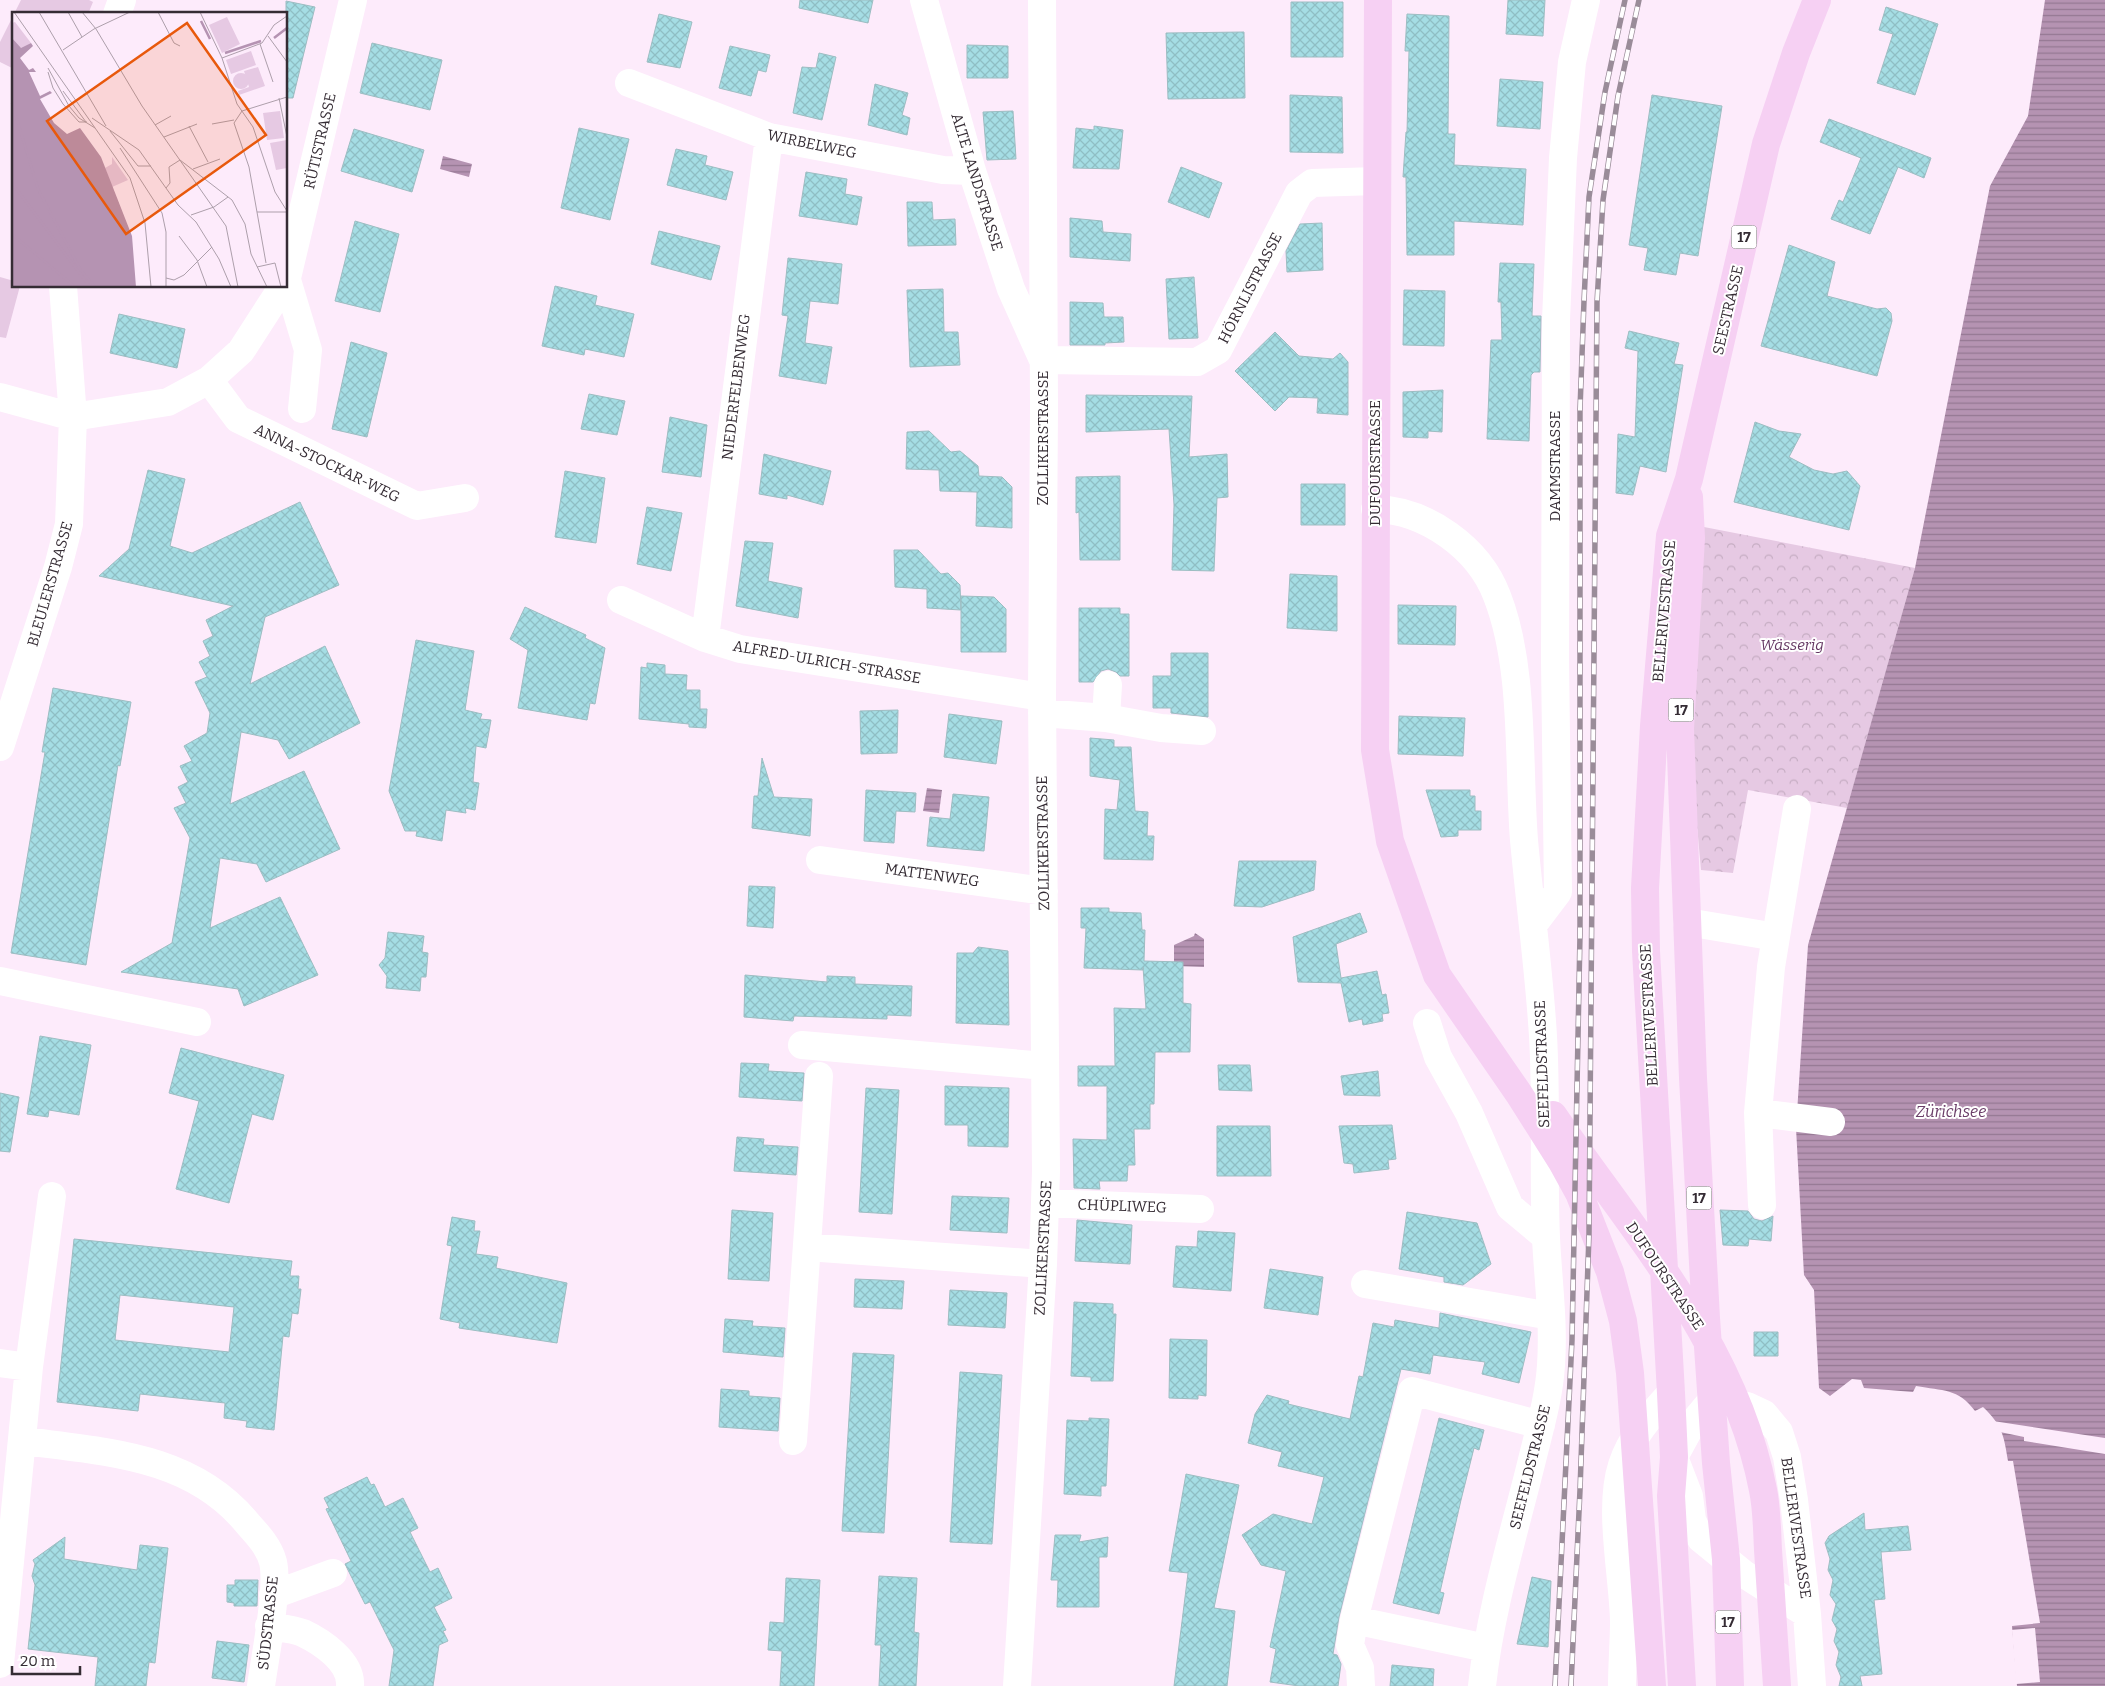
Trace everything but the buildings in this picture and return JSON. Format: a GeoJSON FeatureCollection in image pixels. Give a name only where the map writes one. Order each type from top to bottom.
{"type":"FeatureCollection","features":[{"type":"Feature","properties":{"kind":"main road","name":"DUFOURSTRASSE"},"geometry":{"type":"LineString","coordinates":[[1378,0],[1375,750],[1390,841],[1418,919],[1444,971],[1562,1162],[1579,1193],[1610,1272],[1623,1321],[1630,1373],[1652,1686]]}},
{"type":"Feature","properties":{"kind":"main road","name":"SEESTRASSE"},"geometry":{"type":"LineString","coordinates":[[1689,478],[1766,144],[1796,53],[1818,0]]}},
{"type":"Feature","properties":{"kind":"main road","name":"BELLERIVESTRASSE"},"geometry":{"type":"LineString","coordinates":[[1689,478],[1690,538],[1680,729],[1693,1078],[1712,1400],[1726,1559],[1730,1686]]}},
{"type":"Feature","properties":{"kind":"main road","name":"BELLERIVESTRASSE"},"geometry":{"type":"LineString","coordinates":[[1682,1686],[1671,1496],[1674,1457],[1656,1167],[1646,952],[1645,888],[1654,726],[1670,536],[1689,478]]}},
{"type":"Feature","properties":{"kind":"main road","name":"DUFOURSTRASSE"},"geometry":{"type":"LineString","coordinates":[[1444,971],[1653,1253],[1697,1319],[1720,1365],[1745,1422],[1764,1491],[1777,1686]]}},
{"type":"Feature","properties":{"kind":"street"},"geometry":{"type":"LineString","coordinates":[[118,12],[122,0]]}},
{"type":"Feature","properties":{"kind":"street","name":"RÜTISTRASSE"},"geometry":{"type":"LineString","coordinates":[[288,275],[353,0]]}},
{"type":"Feature","properties":{"kind":"street","name":"ALTE LANDSTRASSE"},"geometry":{"type":"LineString","coordinates":[[924,0],[972,171],[1011,289],[1043,360]]}},
{"type":"Feature","properties":{"kind":"street","name":"ZOLLIKERSTRASSE"},"geometry":{"type":"LineString","coordinates":[[1017,1686],[1043,1264],[1045,1203],[1042,705],[1042,0]]}},
{"type":"Feature","properties":{"kind":"street","name":"DAMMSTRASSE"},"geometry":{"type":"LineString","coordinates":[[1533,925],[1558,892],[1555,640],[1556,320],[1563,158],[1572,62],[1586,0]]}},
{"type":"Feature","properties":{"kind":"street","name":"WIRBELWEG"},"geometry":{"type":"LineString","coordinates":[[629,83],[769,137],[944,170],[972,171]]}},
{"type":"Feature","properties":{"kind":"street","name":"NIEDERFELBENWEG"},"geometry":{"type":"LineString","coordinates":[[705,638],[769,137]]}},
{"type":"Feature","properties":{"kind":"street","name":"HÖRNLISTRASSE"},"geometry":{"type":"LineString","coordinates":[[1043,360],[1197,362],[1218,350],[1299,193],[1312,183],[1377,181]]}},
{"type":"Feature","properties":{"kind":"street","name":"BLEULERSTRASSE"},"geometry":{"type":"LineString","coordinates":[[0,747],[58,567],[69,524],[73,417],[64,288]]}},
{"type":"Feature","properties":{"kind":"street","name":"RÜTISTRASSE"},"geometry":{"type":"LineString","coordinates":[[73,417],[168,402],[209,380],[241,351],[283,288]]}},
{"type":"Feature","properties":{"kind":"street"},"geometry":{"type":"LineString","coordinates":[[288,288],[308,350],[302,409]]}},
{"type":"Feature","properties":{"kind":"street","name":"ANNA-STOCKAR-WEG"},"geometry":{"type":"LineString","coordinates":[[209,380],[238,419],[416,506],[465,498]]}},
{"type":"Feature","properties":{"kind":"street"},"geometry":{"type":"LineString","coordinates":[[0,398],[73,417]]}},
{"type":"Feature","properties":{"kind":"street","name":"SEEFELDSTRASSE"},"geometry":{"type":"LineString","coordinates":[[1375,509],[1393,510],[1410,515],[1453,538],[1477,562],[1497,595],[1514,661],[1524,837],[1543,1037],[1546,1237],[1551,1316],[1551,1365],[1541,1425],[1486,1648],[1482,1686]]}},
{"type":"Feature","properties":{"kind":"street","name":"ALFRED-ULRICH-STRASSE"},"geometry":{"type":"LineString","coordinates":[[621,600],[705,638],[740,650],[1161,728],[1202,731]]}},
{"type":"Feature","properties":{"kind":"street"},"geometry":{"type":"LineString","coordinates":[[1106,718],[1108,685]]}},
{"type":"Feature","properties":{"kind":"street"},"geometry":{"type":"LineString","coordinates":[[1762,1205],[1758,1113],[1771,967],[1797,809]]}},
{"type":"Feature","properties":{"kind":"street","name":"MATTENWEG"},"geometry":{"type":"LineString","coordinates":[[820,860],[1044,891]]}},
{"type":"Feature","properties":{"kind":"street"},"geometry":{"type":"LineString","coordinates":[[1687,922],[1776,937]]}},
{"type":"Feature","properties":{"kind":"street"},"geometry":{"type":"LineString","coordinates":[[0,981],[197,1022]]}},
{"type":"Feature","properties":{"kind":"street"},"geometry":{"type":"LineString","coordinates":[[1427,1023],[1438,1056],[1469,1113],[1510,1207],[1546,1237]]}},
{"type":"Feature","properties":{"kind":"street"},"geometry":{"type":"LineString","coordinates":[[802,1045],[1045,1066]]}},
{"type":"Feature","properties":{"kind":"street"},"geometry":{"type":"LineString","coordinates":[[793,1441],[819,1076]]}},
{"type":"Feature","properties":{"kind":"street"},"geometry":{"type":"LineString","coordinates":[[1758,1113],[1831,1122]]}},
{"type":"Feature","properties":{"kind":"street"},"geometry":{"type":"LineString","coordinates":[[0,1664],[24,1441],[29,1367],[52,1196]]}},
{"type":"Feature","properties":{"kind":"street","name":"CHÜPLIWEG"},"geometry":{"type":"LineString","coordinates":[[1045,1203],[1200,1209]]}},
{"type":"Feature","properties":{"kind":"street"},"geometry":{"type":"LineString","coordinates":[[807,1247],[1043,1264]]}},
{"type":"Feature","properties":{"kind":"street"},"geometry":{"type":"LineString","coordinates":[[1365,1284],[1551,1316]]}},
{"type":"Feature","properties":{"kind":"street"},"geometry":{"type":"LineString","coordinates":[[0,1363],[29,1367]]}},
{"type":"Feature","properties":{"kind":"street"},"geometry":{"type":"LineString","coordinates":[[1361,1686],[1360,1668],[1350,1645],[1354,1620],[1412,1391],[1541,1425]]}},
{"type":"Feature","properties":{"kind":"street"},"geometry":{"type":"LineString","coordinates":[[1622,1686],[1624,1622],[1616,1505],[1618,1480],[1623,1463],[1643,1424],[1671,1393]]}},
{"type":"Feature","properties":{"kind":"street","name":"BELLERIVESTRASSE"},"geometry":{"type":"LineString","coordinates":[[1807,1614],[1744,1574],[1701,1539],[1692,1520],[1689,1496],[1674,1457],[1692,1424],[1712,1400],[1747,1406],[1764,1414],[1779,1432],[1787,1457],[1807,1614],[1812,1686]]}},
{"type":"Feature","properties":{"kind":"street","name":"SÜDSTRASSE"},"geometry":{"type":"LineString","coordinates":[[24,1441],[126,1454],[179,1470],[217,1493],[238,1511],[263,1541],[273,1561],[275,1579],[261,1686]]}},
{"type":"Feature","properties":{"kind":"street"},"geometry":{"type":"LineString","coordinates":[[273,1595],[333,1573]]}},
{"type":"Feature","properties":{"kind":"street"},"geometry":{"type":"LineString","coordinates":[[1354,1620],[1486,1648]]}},
{"type":"Feature","properties":{"kind":"street"},"geometry":{"type":"LineString","coordinates":[[269,1626],[302,1633],[320,1643],[346,1668],[350,1686]]}},
{"type":"Feature","properties":{"kind":"green space"},"geometry":{"type":"Polygon","coordinates":[[[21,0],[89,0],[93,2],[89,12],[15,12],[21,0]]]}},
{"type":"Feature","properties":{"kind":"green space"},"geometry":{"type":"Polygon","coordinates":[[[12,18],[12,68],[0,62],[0,42],[12,18]]]}},
{"type":"Feature","properties":{"kind":"green space"},"geometry":{"type":"Polygon","coordinates":[[[0,277],[12,280],[12,288],[19,288],[6,338],[0,337],[0,277]]]}},
{"type":"Feature","properties":{"kind":"green space","name":"Wässerig"},"geometry":{"type":"Polygon","coordinates":[[[1704,527],[1915,568],[1847,808],[1748,790],[1733,873],[1701,870],[1687,714],[1704,527]]]}},
{"type":"Feature","properties":{"kind":"water","name":"Zürichsee"},"geometry":{"type":"Polygon","coordinates":[[[2045,0],[2105,0],[2105,1686],[2017,1686],[2012,1626],[2040,1623],[2013,1461],[2008,1461],[2001,1431],[1989,1413],[1983,1407],[1975,1411],[1956,1394],[1916,1386],[1913,1392],[1864,1388],[1861,1380],[1852,1379],[1830,1396],[1819,1388],[1814,1290],[1804,1275],[1796,1128],[1808,945],[1915,568],[1990,186],[2028,116],[2045,0]]]}},
{"type":"Feature","properties":{"kind":"water"},"geometry":{"type":"Polygon","coordinates":[[[443,156],[472,164],[469,177],[440,169],[443,156]]]}},
{"type":"Feature","properties":{"kind":"water"},"geometry":{"type":"Polygon","coordinates":[[[927,788],[942,790],[939,813],[923,811],[927,788]]]}},
{"type":"Feature","properties":{"kind":"water"},"geometry":{"type":"Polygon","coordinates":[[[1195,933],[1204,939],[1204,967],[1174,966],[1174,945],[1194,936],[1195,933]]]}},
{"type":"Feature","properties":{"kind":"pier"},"geometry":{"type":"Polygon","coordinates":[[[1993,1421],[2105,1438],[2105,1454],[2024,1441],[2024,1437],[2000,1432],[1993,1421]]]}},
{"type":"Feature","properties":{"kind":"pier"},"geometry":{"type":"Polygon","coordinates":[[[2035,1628],[2040,1682],[2016,1684],[2012,1630],[2035,1628]]]}},
{"type":"Feature","properties":{"kind":"railway"},"geometry":{"type":"LineString","coordinates":[[1555,1686],[1572,1340],[1580,935],[1580,409],[1584,301],[1589,197],[1605,92],[1625,0]]}},
{"type":"Feature","properties":{"kind":"railway"},"geometry":{"type":"LineString","coordinates":[[1571,1686],[1589,1235],[1597,302],[1603,200],[1618,96],[1639,0]]}}]}
